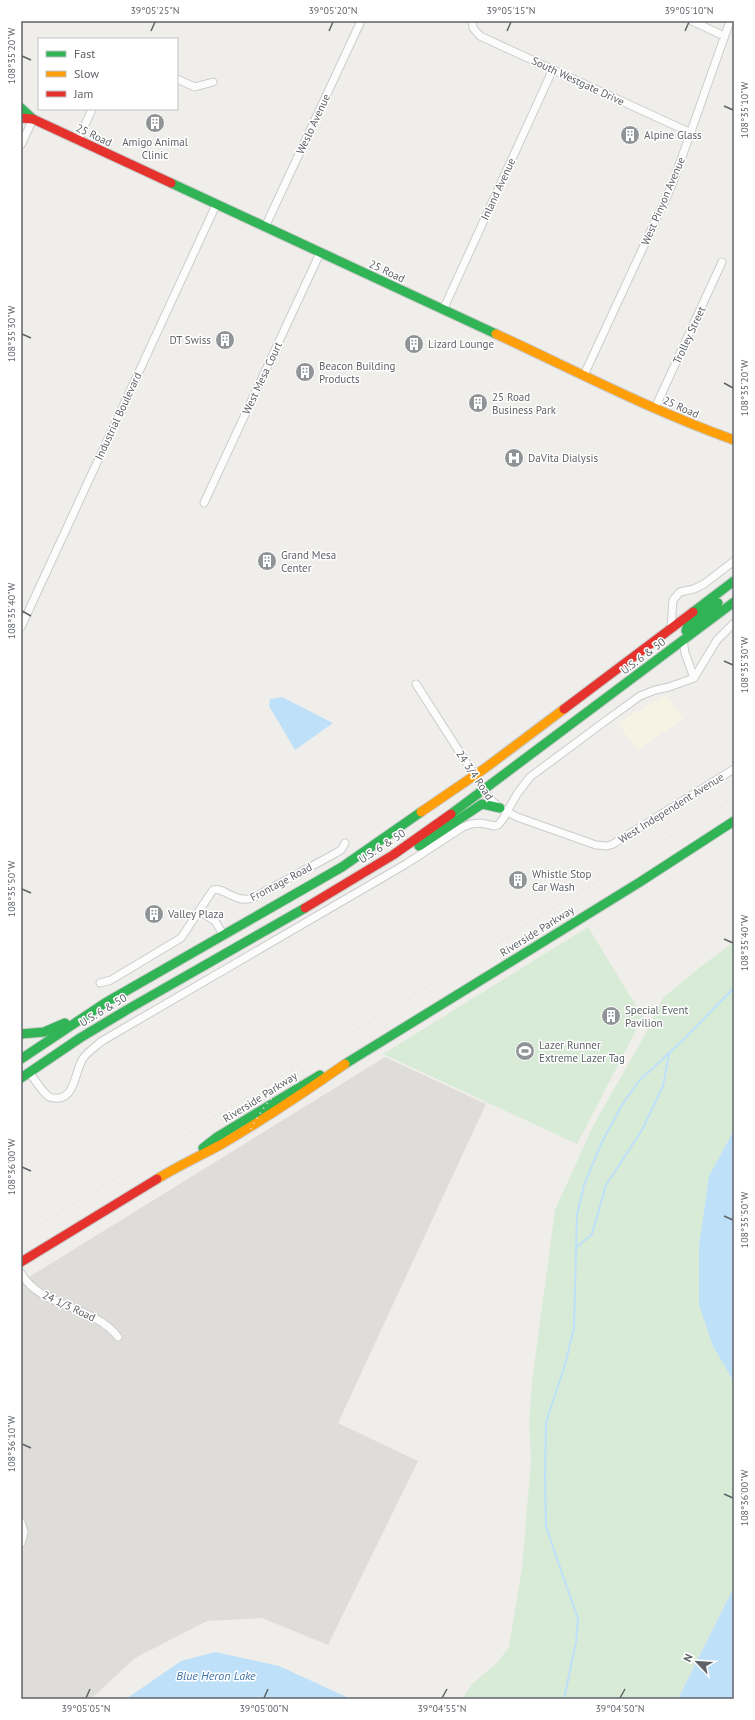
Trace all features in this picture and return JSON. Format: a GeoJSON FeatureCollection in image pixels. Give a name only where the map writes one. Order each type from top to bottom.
{"type":"FeatureCollection","features":[{"type":"Feature","properties":{"kind":"main road","name":"25 Road"},"geometry":{"type":"LineString","coordinates":[[21,108],[33,119],[78,141],[655,408],[700,428],[734,440]]}},
{"type":"Feature","properties":{"kind":"main road","name":"25 Road"},"geometry":{"type":"LineString","coordinates":[[21,118],[33,119]]}},
{"type":"Feature","properties":{"kind":"main road","name":"U.S. 6 & 50"},"geometry":{"type":"LineString","coordinates":[[21,1060],[106,1004],[336,871],[472,775],[734,581]]}},
{"type":"Feature","properties":{"kind":"main road"},"geometry":{"type":"LineString","coordinates":[[684,640],[687,627],[734,590]]}},
{"type":"Feature","properties":{"kind":"main road","name":"U.S. 6 & 50"},"geometry":{"type":"LineString","coordinates":[[21,1078],[80,1038],[130,1008],[393,855],[470,800],[482,789],[734,602]]}},
{"type":"Feature","properties":{"kind":"main road"},"geometry":{"type":"LineString","coordinates":[[578,719],[605,690],[658,650],[668,639],[671,628]]}},
{"type":"Feature","properties":{"kind":"main road"},"geometry":{"type":"LineString","coordinates":[[371,868],[387,849],[469,791],[473,782],[472,775]]}},
{"type":"Feature","properties":{"kind":"main road"},"geometry":{"type":"LineString","coordinates":[[371,868],[400,859],[482,804],[503,811]]}},
{"type":"Feature","properties":{"kind":"main road","name":"Riverside Parkway"},"geometry":{"type":"LineString","coordinates":[[21,1262],[184,1163],[221,1144],[309,1090],[352,1059],[640,882],[734,821]]}},
{"type":"Feature","properties":{"kind":"main road"},"geometry":{"type":"LineString","coordinates":[[130,1008],[147,991],[218,949],[223,943],[224,936]]}},
{"type":"Feature","properties":{"kind":"main road"},"geometry":{"type":"LineString","coordinates":[[21,1034],[26,1035],[51,1030],[92,1007],[106,1004]]}},
{"type":"Feature","properties":{"kind":"main road"},"geometry":{"type":"LineString","coordinates":[[21,1060],[29,1072]]}},
{"type":"Feature","properties":{"kind":"street","name":"Weslo Avenue"},"geometry":{"type":"LineString","coordinates":[[264,227],[361,21]]}},
{"type":"Feature","properties":{"kind":"street","name":"South Westgate Drive"},"geometry":{"type":"LineString","coordinates":[[472,21],[475,31],[480,36],[691,133]]}},
{"type":"Feature","properties":{"kind":"street"},"geometry":{"type":"LineString","coordinates":[[692,21],[724,36]]}},
{"type":"Feature","properties":{"kind":"street","name":"West Pinyon Avenue"},"geometry":{"type":"LineString","coordinates":[[584,375],[672,185],[730,21]]}},
{"type":"Feature","properties":{"kind":"street","name":"Inland Avenue"},"geometry":{"type":"LineString","coordinates":[[442,310],[553,69]]}},
{"type":"Feature","properties":{"kind":"street"},"geometry":{"type":"LineString","coordinates":[[178,80],[195,88],[213,82]]}},
{"type":"Feature","properties":{"kind":"street"},"geometry":{"type":"LineString","coordinates":[[78,141],[92,110]]}},
{"type":"Feature","properties":{"kind":"street"},"geometry":{"type":"LineString","coordinates":[[21,145],[33,119]]}},
{"type":"Feature","properties":{"kind":"street","name":"Industrial Boulevard"},"geometry":{"type":"LineString","coordinates":[[21,627],[216,205]]}},
{"type":"Feature","properties":{"kind":"street","name":"West Mesa Court"},"geometry":{"type":"LineString","coordinates":[[204,503],[320,253]]}},
{"type":"Feature","properties":{"kind":"street","name":"Trolley Street"},"geometry":{"type":"LineString","coordinates":[[655,408],[722,262]]}},
{"type":"Feature","properties":{"kind":"street"},"geometry":{"type":"LineString","coordinates":[[671,628],[673,600],[680,592],[694,589],[704,584],[734,561]]}},
{"type":"Feature","properties":{"kind":"street"},"geometry":{"type":"LineString","coordinates":[[29,1072],[49,1097],[58,1098],[66,1094],[74,1085],[80,1064],[85,1055],[102,1041],[406,864],[463,827],[481,823],[494,826],[498,825],[503,811],[530,777],[640,696],[694,678],[717,640],[734,623]]}},
{"type":"Feature","properties":{"kind":"street"},"geometry":{"type":"LineString","coordinates":[[684,640],[685,653],[694,678]]}},
{"type":"Feature","properties":{"kind":"street","name":"24 3/4 Road"},"geometry":{"type":"LineString","coordinates":[[416,684],[472,775],[482,789],[503,811],[596,845],[606,846]]}},
{"type":"Feature","properties":{"kind":"street","name":"West Independent Avenue"},"geometry":{"type":"LineString","coordinates":[[606,846],[613,844],[734,769]]}},
{"type":"Feature","properties":{"kind":"street","name":"Frontage Road"},"geometry":{"type":"LineString","coordinates":[[100,984],[111,980],[181,938],[210,893],[215,889],[242,900],[253,898],[336,853],[341,850],[345,843]]}},
{"type":"Feature","properties":{"kind":"street"},"geometry":{"type":"LineString","coordinates":[[199,911],[215,921],[224,936]]}},
{"type":"Feature","properties":{"kind":"street","name":"24 1/3 Road"},"geometry":{"type":"LineString","coordinates":[[21,1273],[30,1286],[98,1319],[108,1325],[118,1337]]}},
{"type":"Feature","properties":{"kind":"street"},"geometry":{"type":"LineString","coordinates":[[21,1523],[24,1532],[21,1542]]}},
{"type":"Feature","properties":{"kind":"shaded area"},"geometry":{"type":"Polygon","coordinates":[[[666,695],[683,719],[637,750],[618,723],[666,695]]]}},
{"type":"Feature","properties":{"kind":"shaded area"},"geometry":{"type":"Polygon","coordinates":[[[385,1057],[486,1104],[338,1423],[418,1461],[328,1645],[262,1618],[207,1621],[135,1658],[91,1699],[21,1699],[21,1282],[385,1057]]]}},
{"type":"Feature","properties":{"kind":"green space"},"geometry":{"type":"Polygon","coordinates":[[[588,927],[643,1017],[577,1144],[383,1054],[588,927]]]}},
{"type":"Feature","properties":{"kind":"green space"},"geometry":{"type":"Polygon","coordinates":[[[734,942],[734,1130],[709,1176],[699,1246],[699,1305],[734,1382],[734,1587],[678,1699],[462,1699],[472,1684],[497,1663],[509,1647],[522,1568],[531,1460],[529,1422],[532,1382],[555,1210],[593,1126],[645,1035],[663,998],[699,968],[734,942]]]}},
{"type":"Feature","properties":{"kind":"water"},"geometry":{"type":"Polygon","coordinates":[[[282,697],[333,723],[295,750],[269,706],[270,699],[282,697]]]}},
{"type":"Feature","properties":{"kind":"water"},"geometry":{"type":"Polygon","coordinates":[[[734,1130],[734,1382],[713,1346],[699,1305],[699,1246],[709,1176],[734,1130]]]}},
{"type":"Feature","properties":{"kind":"water"},"geometry":{"type":"Polygon","coordinates":[[[734,1587],[734,1699],[678,1699],[734,1587]]]}},
{"type":"Feature","properties":{"kind":"water","name":"Blue Heron Lake"},"geometry":{"type":"Polygon","coordinates":[[[215,1652],[279,1666],[351,1699],[126,1699],[181,1661],[215,1652]]]}},
{"type":"Feature","properties":{"kind":"waterway"},"geometry":{"type":"LineString","coordinates":[[564,1699],[576,1642],[578,1619],[546,1527],[546,1422],[565,1365],[574,1327],[577,1215],[584,1185],[602,1142],[622,1105],[639,1081],[683,1040],[734,988]]}},
{"type":"Feature","properties":{"kind":"waterway"},"geometry":{"type":"LineString","coordinates":[[576,1248],[592,1234],[606,1185],[642,1130],[663,1086],[669,1054]]}},
{"type":"Feature","properties":{"kind":"railway"},"geometry":{"type":"LineString","coordinates":[[21,1236],[734,797]]}},
{"type":"Feature","properties":{"kind":"railway"},"geometry":{"type":"LineString","coordinates":[[21,1590],[39,1569],[56,1541],[253,1125],[271,1099],[310,1063]]}},
{"type":"Feature","properties":{"kind":"railway"},"geometry":{"type":"LineString","coordinates":[[163,1332],[219,1211],[226,1190]]}},
{"type":"Feature","properties":{"kind":"railway"},"geometry":{"type":"LineString","coordinates":[[144,1368],[156,1338]]}},
{"type":"Feature","properties":{"kind":"traffic: fast"},"geometry":{"type":"LineString","coordinates":[[21,108],[33,119]]}},
{"type":"Feature","properties":{"kind":"traffic: fast"},"geometry":{"type":"LineString","coordinates":[[171,183],[496,334]]}},
{"type":"Feature","properties":{"kind":"traffic: fast"},"geometry":{"type":"LineString","coordinates":[[693,612],[734,581]]}},
{"type":"Feature","properties":{"kind":"traffic: fast"},"geometry":{"type":"LineString","coordinates":[[451,814],[734,602]]}},
{"type":"Feature","properties":{"kind":"traffic: fast"},"geometry":{"type":"LineString","coordinates":[[686,631],[687,627],[718,603]]}},
{"type":"Feature","properties":{"kind":"traffic: fast"},"geometry":{"type":"LineString","coordinates":[[419,846],[482,804],[500,808]]}},
{"type":"Feature","properties":{"kind":"traffic: fast"},"geometry":{"type":"LineString","coordinates":[[21,1059],[105,1003],[342,867],[421,812]]}},
{"type":"Feature","properties":{"kind":"traffic: fast"},"geometry":{"type":"LineString","coordinates":[[345,1064],[640,882],[734,821]]}},
{"type":"Feature","properties":{"kind":"traffic: fast"},"geometry":{"type":"LineString","coordinates":[[21,1078],[80,1038],[130,1008],[305,908]]}},
{"type":"Feature","properties":{"kind":"traffic: fast"},"geometry":{"type":"LineString","coordinates":[[21,1034],[44,1032],[65,1023]]}},
{"type":"Feature","properties":{"kind":"traffic: fast"},"geometry":{"type":"LineString","coordinates":[[203,1148],[217,1137],[320,1075]]}},
{"type":"Feature","properties":{"kind":"traffic: slow"},"geometry":{"type":"LineString","coordinates":[[496,334],[643,403],[703,429],[734,440]]}},
{"type":"Feature","properties":{"kind":"traffic: slow"},"geometry":{"type":"LineString","coordinates":[[421,812],[484,769],[564,709]]}},
{"type":"Feature","properties":{"kind":"traffic: slow"},"geometry":{"type":"LineString","coordinates":[[157,1179],[238,1135],[345,1064]]}},
{"type":"Feature","properties":{"kind":"traffic: jam"},"geometry":{"type":"LineString","coordinates":[[21,118],[33,119],[171,183]]}},
{"type":"Feature","properties":{"kind":"traffic: jam"},"geometry":{"type":"LineString","coordinates":[[564,709],[693,612]]}},
{"type":"Feature","properties":{"kind":"traffic: jam"},"geometry":{"type":"LineString","coordinates":[[305,908],[393,855],[451,814]]}},
{"type":"Feature","properties":{"kind":"traffic: jam"},"geometry":{"type":"LineString","coordinates":[[21,1262],[157,1179]]}},
{"type":"Feature","properties":{"kind":"place","name":"Amigo Animal Clinic"},"geometry":{"type":"Point","coordinates":[155,123]}},
{"type":"Feature","properties":{"kind":"place","name":"Alpine Glass"},"geometry":{"type":"Point","coordinates":[630,135]}},
{"type":"Feature","properties":{"kind":"place","name":"DT Swiss"},"geometry":{"type":"Point","coordinates":[225,340]}},
{"type":"Feature","properties":{"kind":"place","name":"Lizard Lounge"},"geometry":{"type":"Point","coordinates":[414,344]}},
{"type":"Feature","properties":{"kind":"place","name":"Beacon Building Products"},"geometry":{"type":"Point","coordinates":[305,372]}},
{"type":"Feature","properties":{"kind":"place","name":"25 Road Business Park"},"geometry":{"type":"Point","coordinates":[478,403]}},
{"type":"Feature","properties":{"kind":"place","name":"DaVita Dialysis"},"geometry":{"type":"Point","coordinates":[514,458]}},
{"type":"Feature","properties":{"kind":"place","name":"Grand Mesa Center"},"geometry":{"type":"Point","coordinates":[267,561]}},
{"type":"Feature","properties":{"kind":"place","name":"Whistle Stop Car Wash"},"geometry":{"type":"Point","coordinates":[518,880]}},
{"type":"Feature","properties":{"kind":"place","name":"Valley Plaza"},"geometry":{"type":"Point","coordinates":[154,914]}},
{"type":"Feature","properties":{"kind":"place","name":"Special Event Pavilion"},"geometry":{"type":"Point","coordinates":[611,1016]}},
{"type":"Feature","properties":{"kind":"place","name":"Lazer Runner Extreme Lazer Tag"},"geometry":{"type":"Point","coordinates":[525,1051]}}]}
